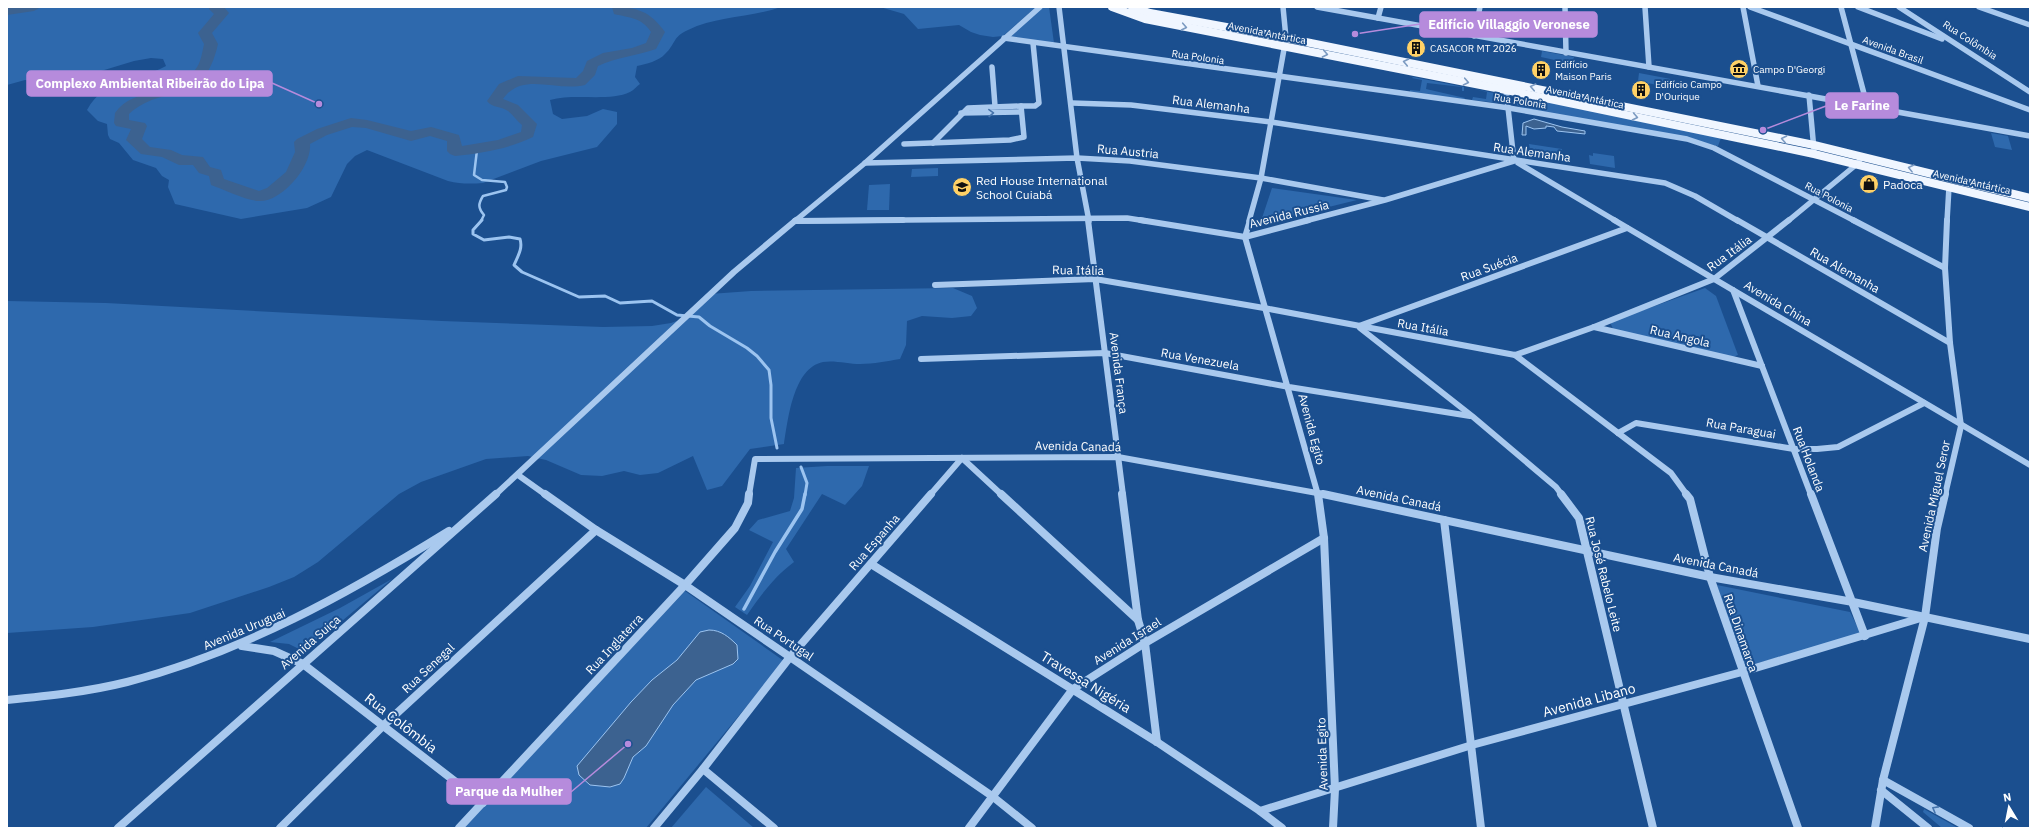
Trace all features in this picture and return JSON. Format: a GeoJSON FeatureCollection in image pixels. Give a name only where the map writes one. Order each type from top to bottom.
{"type":"FeatureCollection","features":[{"type":"Feature","properties":{"kind":"main road","name":"Avenida Antártica"},"geometry":{"type":"LineString","coordinates":[[1112,7],[1146,19],[1285,42]]}},
{"type":"Feature","properties":{"kind":"main road","name":"Avenida Antártica"},"geometry":{"type":"LineString","coordinates":[[1132,7],[1150,13],[1285,42],[1814,145],[2030,198]]}},
{"type":"Feature","properties":{"kind":"main road","name":"Avenida Antártica"},"geometry":{"type":"LineString","coordinates":[[1446,74],[1506,90],[1814,154],[1949,188],[2030,206]]}},
{"type":"Feature","properties":{"kind":"street","name":"Avenida Suiça"},"geometry":{"type":"LineString","coordinates":[[118,828],[518,475],[734,272],[865,163],[1040,7]]}},
{"type":"Feature","properties":{"kind":"street","name":"Avenida França"},"geometry":{"type":"LineString","coordinates":[[1058,7],[1072,103],[1077,158],[1088,217],[1106,353],[1138,620],[1146,643],[1157,742]]}},
{"type":"Feature","properties":{"kind":"street"},"geometry":{"type":"LineString","coordinates":[[1245,237],[1261,178],[1285,42],[1283,7]]}},
{"type":"Feature","properties":{"kind":"street"},"geometry":{"type":"LineString","coordinates":[[1317,7],[1566,53],[1867,105],[2030,136]]}},
{"type":"Feature","properties":{"kind":"street"},"geometry":{"type":"LineString","coordinates":[[1378,18],[1381,7]]}},
{"type":"Feature","properties":{"kind":"street"},"geometry":{"type":"LineString","coordinates":[[1474,36],[1480,7]]}},
{"type":"Feature","properties":{"kind":"street"},"geometry":{"type":"LineString","coordinates":[[1565,7],[1566,53]]}},
{"type":"Feature","properties":{"kind":"street"},"geometry":{"type":"LineString","coordinates":[[1645,7],[1649,67]]}},
{"type":"Feature","properties":{"kind":"street"},"geometry":{"type":"LineString","coordinates":[[1742,7],[1758,86]]}},
{"type":"Feature","properties":{"kind":"street","name":"Avenida Brasil"},"geometry":{"type":"LineString","coordinates":[[1750,7],[2030,110]]}},
{"type":"Feature","properties":{"kind":"street"},"geometry":{"type":"LineString","coordinates":[[1841,7],[1867,105]]}},
{"type":"Feature","properties":{"kind":"street"},"geometry":{"type":"LineString","coordinates":[[1858,7],[1955,44]]}},
{"type":"Feature","properties":{"kind":"street","name":"Rua Colômbia"},"geometry":{"type":"LineString","coordinates":[[1899,7],[2030,92]]}},
{"type":"Feature","properties":{"kind":"street"},"geometry":{"type":"LineString","coordinates":[[1979,7],[2030,25]]}},
{"type":"Feature","properties":{"kind":"street"},"geometry":{"type":"LineString","coordinates":[[1004,38],[1063,48]]}},
{"type":"Feature","properties":{"kind":"street"},"geometry":{"type":"LineString","coordinates":[[961,113],[1021,109],[1035,106],[1039,103],[1033,43]]}},
{"type":"Feature","properties":{"kind":"street","name":"Rua Polonia"},"geometry":{"type":"LineString","coordinates":[[1063,48],[1509,108],[1686,139],[1714,148],[1944,268]]}},
{"type":"Feature","properties":{"kind":"street"},"geometry":{"type":"LineString","coordinates":[[992,67],[995,106]]}},
{"type":"Feature","properties":{"kind":"street"},"geometry":{"type":"LineString","coordinates":[[1506,90],[1514,161]]}},
{"type":"Feature","properties":{"kind":"street"},"geometry":{"type":"LineString","coordinates":[[1809,95],[1814,154]]}},
{"type":"Feature","properties":{"kind":"street","name":"Rua Alemanha"},"geometry":{"type":"LineString","coordinates":[[1072,103],[1131,105],[1271,122],[1514,161],[1665,183],[1695,196],[1950,343]]}},
{"type":"Feature","properties":{"kind":"street"},"geometry":{"type":"LineString","coordinates":[[933,143],[961,113],[968,108],[995,106],[1021,109]]}},
{"type":"Feature","properties":{"kind":"street"},"geometry":{"type":"LineString","coordinates":[[904,144],[1020,139],[1024,137],[1021,109]]}},
{"type":"Feature","properties":{"kind":"street","name":"Rua Itália"},"geometry":{"type":"LineString","coordinates":[[935,285],[1095,279],[1264,308],[1358,327],[1515,355],[1594,328],[1714,279],[1767,238],[1857,164],[1862,156]]}},
{"type":"Feature","properties":{"kind":"street","name":"Rua Austria"},"geometry":{"type":"LineString","coordinates":[[865,163],[1077,158],[1130,161],[1261,178],[1386,200]]}},
{"type":"Feature","properties":{"kind":"street","name":"Avenida Russia"},"geometry":{"type":"LineString","coordinates":[[795,221],[1088,217],[1127,218],[1245,237],[1386,200],[1514,161]]}},
{"type":"Feature","properties":{"kind":"street","name":"Avenida China"},"geometry":{"type":"LineString","coordinates":[[1514,161],[1961,426],[2030,464]]}},
{"type":"Feature","properties":{"kind":"street","name":"Avenida Miguel Seror"},"geometry":{"type":"LineString","coordinates":[[1875,828],[1883,780],[1925,617],[1937,528],[1961,426],[1950,343],[1944,268],[1949,188]]}},
{"type":"Feature","properties":{"kind":"street","name":"Rua Suécia"},"geometry":{"type":"LineString","coordinates":[[1358,327],[1627,228]]}},
{"type":"Feature","properties":{"kind":"street","name":"Avenida Egito"},"geometry":{"type":"LineString","coordinates":[[1245,237],[1264,308],[1289,386],[1318,493],[1324,538],[1335,789],[1333,828]]}},
{"type":"Feature","properties":{"kind":"street","name":"Rua Holanda"},"geometry":{"type":"LineString","coordinates":[[1732,290],[1866,636]]}},
{"type":"Feature","properties":{"kind":"street","name":"Rua José Rabelo Leite"},"geometry":{"type":"LineString","coordinates":[[1358,327],[1472,416],[1556,487],[1579,518],[1653,828]]}},
{"type":"Feature","properties":{"kind":"street","name":"Rua Angola"},"geometry":{"type":"LineString","coordinates":[[1594,328],[1762,366]]}},
{"type":"Feature","properties":{"kind":"street","name":"Rua Venezuela"},"geometry":{"type":"LineString","coordinates":[[922,359],[1106,353],[1289,386],[1472,416]]}},
{"type":"Feature","properties":{"kind":"street","name":"Rua Dinamarca"},"geometry":{"type":"LineString","coordinates":[[1515,355],[1671,473],[1690,499],[1710,577],[1742,672],[1798,828]]}},
{"type":"Feature","properties":{"kind":"street","name":"Rua Paraguai"},"geometry":{"type":"LineString","coordinates":[[1618,433],[1636,423],[1794,449],[1838,447],[1924,403]]}},
{"type":"Feature","properties":{"kind":"street","name":"Avenida Canadá"},"geometry":{"type":"LineString","coordinates":[[755,459],[1118,457],[1318,493],[1710,577],[1853,602],[2030,639]]}},
{"type":"Feature","properties":{"kind":"street"},"geometry":{"type":"LineString","coordinates":[[962,458],[1138,620]]}},
{"type":"Feature","properties":{"kind":"street","name":"Rua Espanha"},"geometry":{"type":"LineString","coordinates":[[654,828],[703,769],[790,657],[962,458]]}},
{"type":"Feature","properties":{"kind":"street","name":"Rua Inglaterra"},"geometry":{"type":"LineString","coordinates":[[458,828],[483,803],[685,585],[735,528],[748,503],[755,459]]}},
{"type":"Feature","properties":{"kind":"street","name":"Rua Portugal"},"geometry":{"type":"LineString","coordinates":[[518,475],[596,530],[685,585],[790,657],[992,796],[1032,828]]}},
{"type":"Feature","properties":{"kind":"street","name":"Avenida Uruguai"},"geometry":{"type":"LineString","coordinates":[[7,700],[51,697],[110,686],[175,669],[239,646],[300,618],[389,569],[468,519]]}},
{"type":"Feature","properties":{"kind":"street"},"geometry":{"type":"LineString","coordinates":[[1444,520],[1481,828]]}},
{"type":"Feature","properties":{"kind":"street","name":"Rua Senegal"},"geometry":{"type":"LineString","coordinates":[[280,828],[384,725],[596,530]]}},
{"type":"Feature","properties":{"kind":"street","name":"Avenida Israel"},"geometry":{"type":"LineString","coordinates":[[969,828],[1073,689],[1146,643],[1324,538]]}},
{"type":"Feature","properties":{"kind":"street","name":"Travessa Nigéria"},"geometry":{"type":"LineString","coordinates":[[871,564],[1157,742],[1260,811],[1282,828]]}},
{"type":"Feature","properties":{"kind":"street","name":"Avenida Libano"},"geometry":{"type":"LineString","coordinates":[[1260,811],[1335,789],[1472,745],[1742,672],[1866,636],[1925,617]]}},
{"type":"Feature","properties":{"kind":"street","name":"Rua Colômbia"},"geometry":{"type":"LineString","coordinates":[[239,646],[271,650],[294,658],[384,725],[483,803]]}},
{"type":"Feature","properties":{"kind":"street"},"geometry":{"type":"LineString","coordinates":[[703,769],[774,828]]}},
{"type":"Feature","properties":{"kind":"street"},"geometry":{"type":"LineString","coordinates":[[1883,780],[1969,828]]}},
{"type":"Feature","properties":{"kind":"street"},"geometry":{"type":"LineString","coordinates":[[1881,790],[1928,828]]}},
{"type":"Feature","properties":{"kind":"shaded area"},"geometry":{"type":"Polygon","coordinates":[[[7,7],[781,7],[769,11],[710,22],[683,32],[679,35],[668,51],[659,59],[637,66],[635,77],[640,84],[630,92],[622,95],[602,97],[570,97],[550,100],[553,114],[562,119],[587,116],[603,109],[617,112],[617,124],[597,147],[541,161],[483,183],[469,184],[448,181],[367,150],[355,156],[347,164],[331,197],[307,208],[241,219],[175,204],[168,187],[169,180],[162,176],[156,168],[133,160],[119,143],[110,139],[107,124],[98,121],[87,110],[103,91],[113,85],[166,66],[163,59],[151,58],[134,61],[101,71],[45,84],[25,80],[7,85],[7,7]]]}},
{"type":"Feature","properties":{"kind":"shaded area"},"geometry":{"type":"Polygon","coordinates":[[[880,7],[1036,7],[1003,36],[993,37],[971,32],[959,25],[918,29],[904,14],[880,7]]]}},
{"type":"Feature","properties":{"kind":"shaded area"},"geometry":{"type":"Polygon","coordinates":[[[1041,7],[1049,7],[1054,43],[1010,37],[1011,35],[1041,7]]]}},
{"type":"Feature","properties":{"kind":"shaded area"},"geometry":{"type":"Polygon","coordinates":[[[1542,51],[1574,57],[1573,64],[1541,57],[1542,51]]]}},
{"type":"Feature","properties":{"kind":"shaded area"},"geometry":{"type":"Polygon","coordinates":[[[1639,73],[1676,80],[1676,89],[1638,81],[1639,73]]]}},
{"type":"Feature","properties":{"kind":"shaded area"},"geometry":{"type":"Polygon","coordinates":[[[1412,78],[1464,87],[1464,91],[1462,91],[1462,87],[1427,83],[1426,89],[1465,98],[1464,100],[1410,92],[1410,90],[1420,91],[1422,80],[1412,78]]]}},
{"type":"Feature","properties":{"kind":"shaded area"},"geometry":{"type":"Polygon","coordinates":[[[1474,89],[1499,94],[1499,103],[1472,100],[1473,97],[1486,99],[1487,92],[1474,89]]]}},
{"type":"Feature","properties":{"kind":"shaded area"},"geometry":{"type":"Polygon","coordinates":[[[1518,95],[1721,138],[1718,146],[1521,108],[1517,105],[1515,98],[1518,95]]]}},
{"type":"Feature","properties":{"kind":"shaded area"},"geometry":{"type":"Polygon","coordinates":[[[1534,119],[1562,127],[1585,131],[1585,134],[1557,131],[1554,127],[1546,126],[1546,128],[1534,129],[1526,126],[1526,135],[1522,135],[1523,123],[1534,119]]]}},
{"type":"Feature","properties":{"kind":"shaded area"},"geometry":{"type":"Polygon","coordinates":[[[1991,133],[2008,136],[2012,150],[1995,147],[1991,133]]]}},
{"type":"Feature","properties":{"kind":"shaded area"},"geometry":{"type":"Polygon","coordinates":[[[1529,144],[1562,149],[1562,160],[1531,155],[1529,144]]]}},
{"type":"Feature","properties":{"kind":"shaded area"},"geometry":{"type":"Polygon","coordinates":[[[1593,153],[1614,156],[1615,168],[1590,164],[1589,155],[1593,156],[1593,153]]]}},
{"type":"Feature","properties":{"kind":"shaded area"},"geometry":{"type":"Polygon","coordinates":[[[938,168],[938,176],[911,177],[912,169],[938,168]]]}},
{"type":"Feature","properties":{"kind":"shaded area"},"geometry":{"type":"Polygon","coordinates":[[[890,184],[889,210],[867,210],[869,185],[890,184]]]}},
{"type":"Feature","properties":{"kind":"shaded area"},"geometry":{"type":"Polygon","coordinates":[[[1272,188],[1357,200],[1260,224],[1272,188]]]}},
{"type":"Feature","properties":{"kind":"shaded area"},"geometry":{"type":"Polygon","coordinates":[[[953,288],[972,296],[977,308],[971,316],[952,318],[922,316],[907,321],[906,345],[900,359],[865,364],[823,362],[813,366],[805,374],[794,396],[790,409],[784,444],[750,449],[722,486],[707,490],[693,456],[658,473],[640,475],[624,471],[602,476],[581,475],[546,460],[528,456],[486,459],[421,482],[399,494],[318,562],[294,577],[269,587],[190,613],[93,627],[7,633],[7,301],[106,303],[442,321],[603,327],[652,326],[671,323],[688,317],[710,294],[751,291],[953,288]]]}},
{"type":"Feature","properties":{"kind":"shaded area"},"geometry":{"type":"Polygon","coordinates":[[[1705,288],[1716,296],[1738,355],[1733,357],[1613,329],[1610,322],[1705,288]]]}},
{"type":"Feature","properties":{"kind":"shaded area"},"geometry":{"type":"Polygon","coordinates":[[[869,466],[862,486],[845,505],[822,494],[786,549],[794,562],[774,580],[747,615],[735,607],[750,586],[773,542],[749,530],[758,520],[790,511],[794,498],[796,468],[869,466]]]}},
{"type":"Feature","properties":{"kind":"shaded area"},"geometry":{"type":"Polygon","coordinates":[[[392,579],[305,652],[289,644],[270,642],[340,608],[392,579]]]}},
{"type":"Feature","properties":{"kind":"shaded area"},"geometry":{"type":"Polygon","coordinates":[[[1717,585],[1850,612],[1861,634],[1744,667],[1717,585]]]}},
{"type":"Feature","properties":{"kind":"shaded area"},"geometry":{"type":"Polygon","coordinates":[[[685,591],[784,661],[646,828],[462,828],[685,591]]]}},
{"type":"Feature","properties":{"kind":"shaded area"},"geometry":{"type":"Polygon","coordinates":[[[709,630],[721,633],[737,645],[738,659],[733,664],[696,680],[673,705],[646,746],[633,757],[620,784],[610,787],[590,785],[579,775],[577,766],[631,702],[652,680],[677,660],[700,632],[709,630]]]}},
{"type":"Feature","properties":{"kind":"shaded area"},"geometry":{"type":"Polygon","coordinates":[[[706,787],[754,828],[671,828],[706,787]]]}},
{"type":"Feature","properties":{"kind":"shaded area"},"geometry":{"type":"Polygon","coordinates":[[[1924,809],[1958,828],[1942,828],[1923,812],[1924,809]]]}},
{"type":"Feature","properties":{"kind":"waterway"},"geometry":{"type":"LineString","coordinates":[[7,11],[34,7]]}},
{"type":"Feature","properties":{"kind":"waterway"},"geometry":{"type":"LineString","coordinates":[[217,7],[216,9],[222,13],[205,33],[211,44],[207,60],[202,71],[195,80],[176,90],[135,102],[122,113],[121,123],[140,126],[134,140],[146,151],[166,153],[179,160],[198,160],[204,170],[216,173],[217,182],[259,196],[273,192],[292,174],[303,152],[302,142],[322,132],[351,122],[367,124],[411,136],[431,131],[454,138],[455,151],[493,146],[528,134],[530,124],[520,117],[513,108],[494,101],[504,87],[523,79],[554,82],[580,82],[590,72],[592,64],[608,56],[635,52],[651,46],[658,32],[654,26],[642,16],[632,12],[619,11],[619,7]]}},
{"type":"Feature","properties":{"kind":"waterway"},"geometry":{"type":"LineString","coordinates":[[477,150],[474,175],[482,180],[505,182],[507,187],[506,190],[483,196],[480,201],[480,208],[484,215],[481,221]]}},
{"type":"Feature","properties":{"kind":"waterway"},"geometry":{"type":"LineString","coordinates":[[482,220],[473,230],[473,234],[484,240],[509,237],[520,239],[520,249],[514,265],[522,272],[579,297],[605,296],[620,303],[652,301],[677,315],[699,317],[710,326],[747,348],[757,356],[769,370],[771,385],[771,418],[777,448]]}},
{"type":"Feature","properties":{"kind":"waterway"},"geometry":{"type":"LineString","coordinates":[[801,467],[807,483],[805,495]]}},
{"type":"Feature","properties":{"kind":"waterway"},"geometry":{"type":"LineString","coordinates":[[744,609],[775,552],[802,509],[805,494]]}},
{"type":"Feature","properties":{"kind":"place","name":"Edifício Villaggio Veronese"},"geometry":{"type":"Point","coordinates":[1355,34]}},
{"type":"Feature","properties":{"kind":"place","name":"CASACOR MT 2026"},"geometry":{"type":"Point","coordinates":[1416,48]}},
{"type":"Feature","properties":{"kind":"place","name":"Campo D'Georgi"},"geometry":{"type":"Point","coordinates":[1739,69]}},
{"type":"Feature","properties":{"kind":"place","name":"Edifício Maison Paris"},"geometry":{"type":"Point","coordinates":[1541,70]}},
{"type":"Feature","properties":{"kind":"place","name":"Edifício Campo D'Ourique"},"geometry":{"type":"Point","coordinates":[1641,90]}},
{"type":"Feature","properties":{"kind":"place","name":"Complexo Ambiental Ribeirão do Lipa"},"geometry":{"type":"Point","coordinates":[319,104]}},
{"type":"Feature","properties":{"kind":"place","name":"Le Farine"},"geometry":{"type":"Point","coordinates":[1763,130]}},
{"type":"Feature","properties":{"kind":"place","name":"Padoca"},"geometry":{"type":"Point","coordinates":[1869,184]}},
{"type":"Feature","properties":{"kind":"place","name":"Red House International School Cuiabá"},"geometry":{"type":"Point","coordinates":[962,187]}},
{"type":"Feature","properties":{"kind":"place","name":"Parque da Mulher"},"geometry":{"type":"Point","coordinates":[628,744]}}]}
